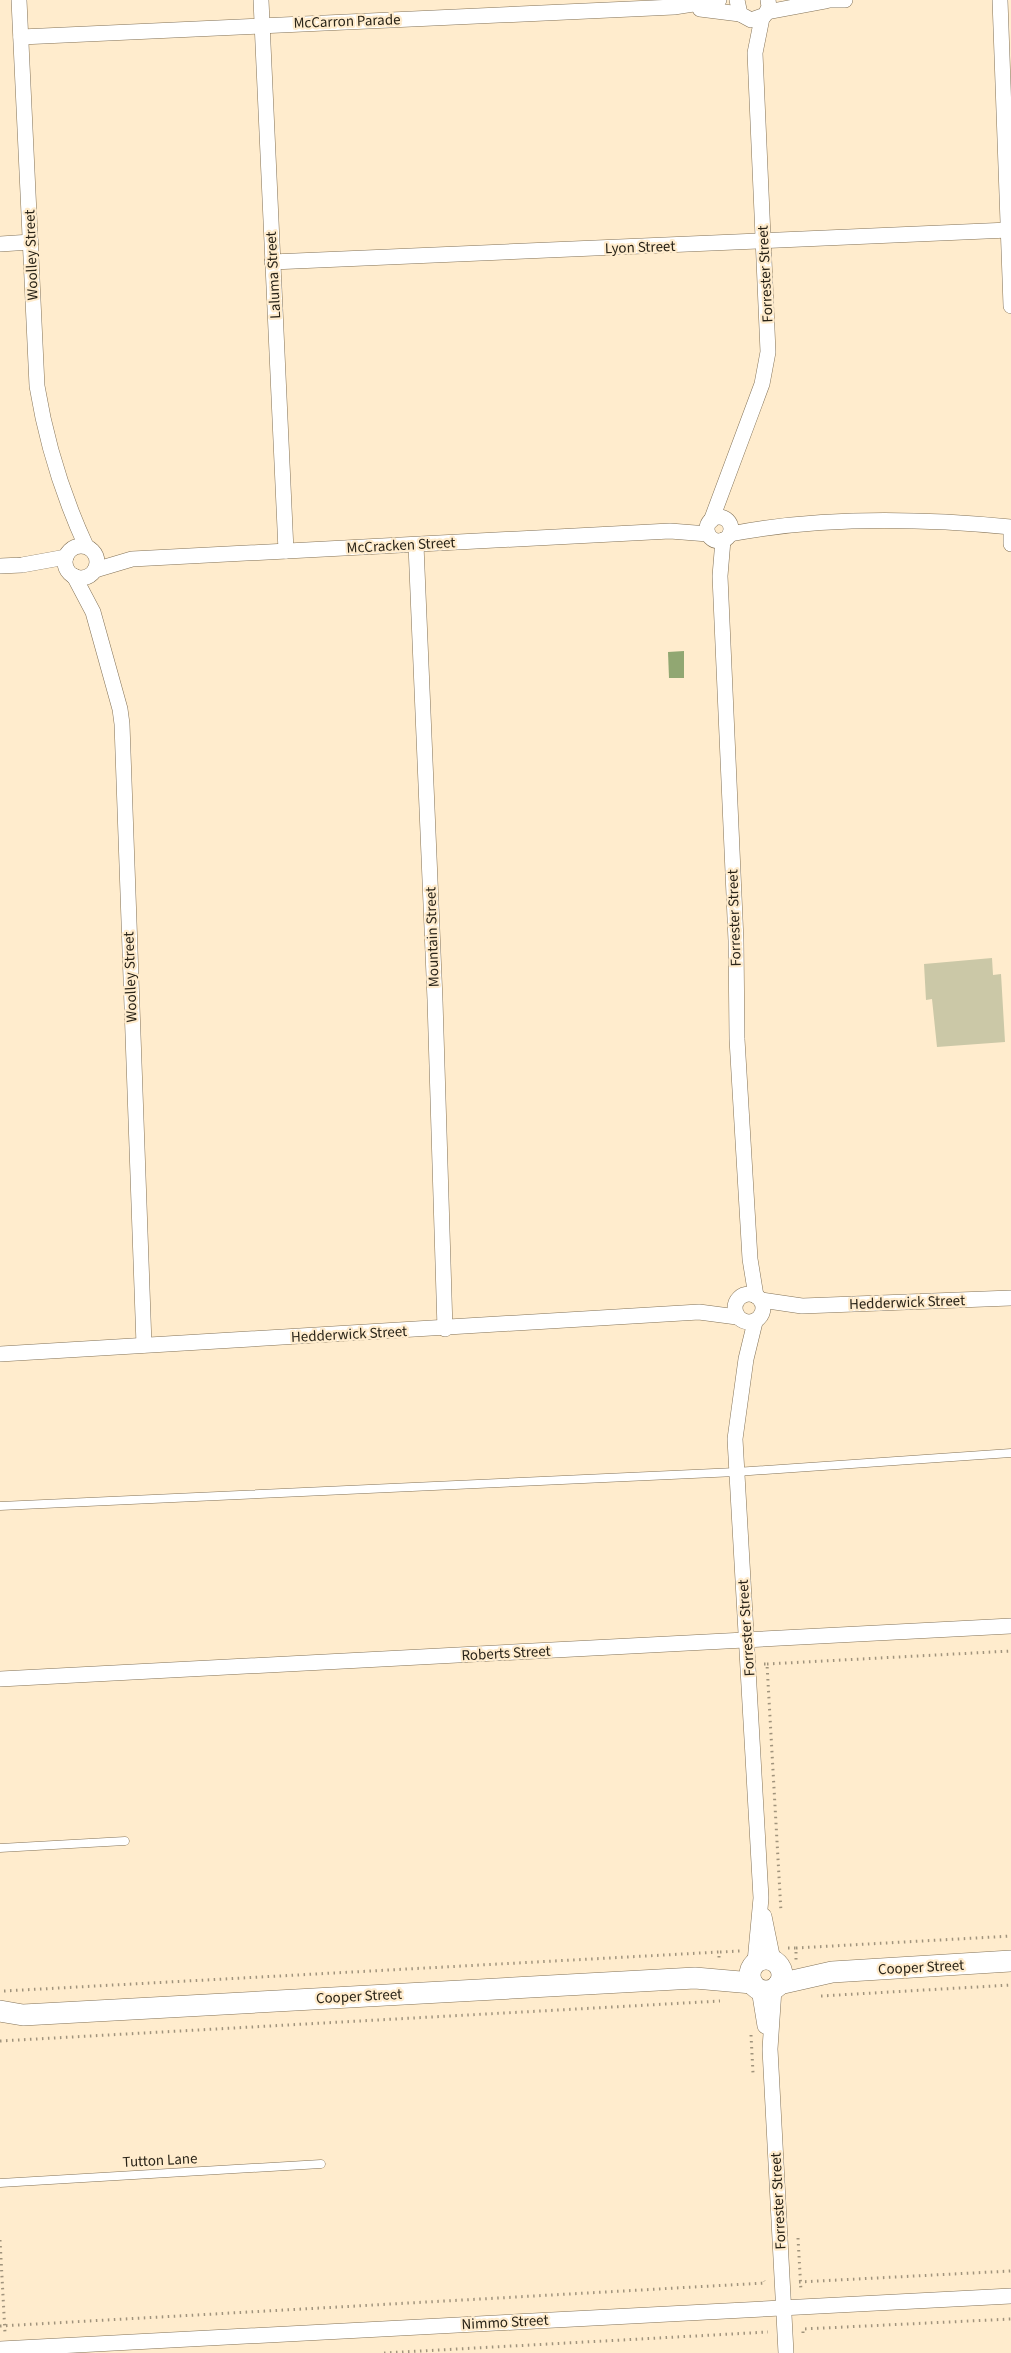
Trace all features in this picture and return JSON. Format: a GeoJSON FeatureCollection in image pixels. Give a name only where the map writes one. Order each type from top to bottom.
{"type":"FeatureCollection","features":[{"type":"Feature","properties":{"kind":"street","name":"Woolley Street"},"geometry":{"type":"LineString","coordinates":[[20,0],[37,386],[79,551]]}},
{"type":"Feature","properties":{"kind":"street","name":"Laluma Street"},"geometry":{"type":"LineString","coordinates":[[261,0],[286,550]]}},
{"type":"Feature","properties":{"kind":"street","name":"McCarron Parade"},"geometry":{"type":"LineString","coordinates":[[674,7],[719,0]]}},
{"type":"Feature","properties":{"kind":"street"},"geometry":{"type":"LineString","coordinates":[[813,0],[826,1]]}},
{"type":"Feature","properties":{"kind":"street"},"geometry":{"type":"LineString","coordinates":[[766,10],[845,0]]}},
{"type":"Feature","properties":{"kind":"street"},"geometry":{"type":"LineString","coordinates":[[1000,0],[1011,306]]}},
{"type":"Feature","properties":{"kind":"street","name":"McCarron Parade"},"geometry":{"type":"LineString","coordinates":[[21,37],[262,25],[508,8],[674,7],[741,11],[757,20],[766,10]]}},
{"type":"Feature","properties":{"kind":"street","name":"Forrester Street"},"geometry":{"type":"LineString","coordinates":[[755,53],[766,10]]}},
{"type":"Feature","properties":{"kind":"street","name":"Forrester Street"},"geometry":{"type":"LineString","coordinates":[[741,11],[755,53],[768,339],[767,367],[724,488],[719,529],[736,941],[737,1039],[750,1259],[746,1359],[735,1439],[735,1473],[748,1641],[786,2353]]}},
{"type":"Feature","properties":{"kind":"street","name":"Lyon Street"},"geometry":{"type":"LineString","coordinates":[[272,262],[1009,230]]}},
{"type":"Feature","properties":{"kind":"street"},"geometry":{"type":"LineString","coordinates":[[0,244],[31,242]]}},
{"type":"Feature","properties":{"kind":"street","name":"McCracken Street"},"geometry":{"type":"LineString","coordinates":[[0,567],[22,565],[79,551],[132,559],[765,528],[902,519],[965,523],[1011,535]]}},
{"type":"Feature","properties":{"kind":"street","name":"Mountain Street"},"geometry":{"type":"LineString","coordinates":[[416,545],[435,988],[445,1329]]}},
{"type":"Feature","properties":{"kind":"street"},"geometry":{"type":"LineString","coordinates":[[79,551],[97,561],[93,572],[83,577],[72,574],[66,565],[79,551]]}},
{"type":"Feature","properties":{"kind":"street","name":"McCracken Street"},"geometry":{"type":"LineString","coordinates":[[93,572],[132,559]]}},
{"type":"Feature","properties":{"kind":"street","name":"McCracken Street"},"geometry":{"type":"LineString","coordinates":[[22,565],[72,574]]}},
{"type":"Feature","properties":{"kind":"street","name":"Woolley Street"},"geometry":{"type":"LineString","coordinates":[[93,572],[93,612]]}},
{"type":"Feature","properties":{"kind":"street","name":"Woolley Street"},"geometry":{"type":"LineString","coordinates":[[72,574],[93,612],[120,709],[122,724],[144,1345]]}},
{"type":"Feature","properties":{"kind":"street","name":"Hedderwick Street"},"geometry":{"type":"LineString","coordinates":[[0,1354],[445,1329],[749,1308],[1011,1298]]}},
{"type":"Feature","properties":{"kind":"street","name":"Roberts Street"},"geometry":{"type":"LineString","coordinates":[[0,1679],[1011,1626]]}},
{"type":"Feature","properties":{"kind":"street","name":"Cooper Street"},"geometry":{"type":"LineString","coordinates":[[0,2011],[23,2015],[1011,1961]]}},
{"type":"Feature","properties":{"kind":"street","name":"Cooper Street"},"geometry":{"type":"LineString","coordinates":[[0,2022],[23,2015]]}},
{"type":"Feature","properties":{"kind":"street","name":"Nimmo Street"},"geometry":{"type":"LineString","coordinates":[[3,2349],[1011,2296]]}},
{"type":"Feature","properties":{"kind":"lane"},"geometry":{"type":"LineString","coordinates":[[0,1506],[735,1473],[1011,1454]]}},
{"type":"Feature","properties":{"kind":"lane"},"geometry":{"type":"LineString","coordinates":[[0,1848],[125,1841]]}},
{"type":"Feature","properties":{"kind":"lane","name":"Tutton Lane"},"geometry":{"type":"LineString","coordinates":[[0,2183],[321,2164]]}},
{"type":"Feature","properties":{"kind":"path"},"geometry":{"type":"LineString","coordinates":[[767,1664],[1011,1651]]}},
{"type":"Feature","properties":{"kind":"path"},"geometry":{"type":"LineString","coordinates":[[796,1948],[1011,1936]]}},
{"type":"Feature","properties":{"kind":"path"},"geometry":{"type":"LineString","coordinates":[[816,1996],[1011,1985]]}},
{"type":"Feature","properties":{"kind":"path"},"geometry":{"type":"LineString","coordinates":[[750,2027],[753,2073]]}},
{"type":"Feature","properties":{"kind":"path"},"geometry":{"type":"LineString","coordinates":[[0,2240],[3,2349]]}},
{"type":"Feature","properties":{"kind":"path"},"geometry":{"type":"LineString","coordinates":[[801,2282],[1011,2271]]}},
{"type":"Feature","properties":{"kind":"path"},"geometry":{"type":"LineString","coordinates":[[2,2326],[765,2283],[764,2272]]}},
{"type":"Feature","properties":{"kind":"path"},"geometry":{"type":"LineString","coordinates":[[803,2330],[1011,2319]]}},
{"type":"Feature","properties":{"kind":"path"},"geometry":{"type":"LineString","coordinates":[[384,2353],[768,2332]]}},
{"type":"Feature","properties":{"kind":"shaded area"},"geometry":{"type":"Polygon","coordinates":[[[684,651],[684,678],[669,678],[668,652],[684,651]]]}},
{"type":"Feature","properties":{"kind":"building"},"geometry":{"type":"Polygon","coordinates":[[[992,958],[993,975],[1001,974],[1005,1042],[937,1047],[932,999],[926,1000],[924,964],[992,958]]]}}]}
